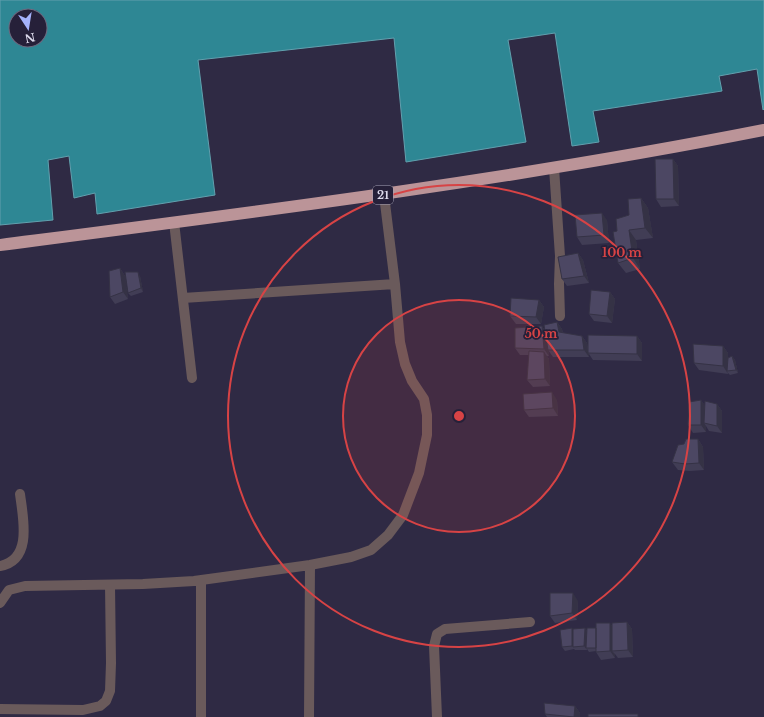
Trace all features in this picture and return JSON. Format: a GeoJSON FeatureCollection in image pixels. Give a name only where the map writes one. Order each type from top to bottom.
{"type":"FeatureCollection","features":[{"type":"Feature","properties":{"kind":"highway","name":"21"},"geometry":{"type":"LineString","coordinates":[[0,245],[384,195],[684,146],[764,130]]}},
{"type":"Feature","properties":{"kind":"street"},"geometry":{"type":"LineString","coordinates":[[554,168],[560,249],[560,316]]}},
{"type":"Feature","properties":{"kind":"street"},"geometry":{"type":"LineString","coordinates":[[0,603],[1,599],[9,590],[25,586],[143,584],[201,580],[310,565],[351,557],[371,550],[388,535],[403,515],[419,473],[427,436],[424,399],[412,380],[405,364],[400,342],[384,195]]}},
{"type":"Feature","properties":{"kind":"street"},"geometry":{"type":"LineString","coordinates":[[174,222],[192,378]]}},
{"type":"Feature","properties":{"kind":"street"},"geometry":{"type":"LineString","coordinates":[[183,298],[394,284]]}},
{"type":"Feature","properties":{"kind":"street"},"geometry":{"type":"LineString","coordinates":[[0,566],[8,565],[18,554],[22,545],[24,531],[20,494]]}},
{"type":"Feature","properties":{"kind":"street"},"geometry":{"type":"LineString","coordinates":[[309,717],[310,565]]}},
{"type":"Feature","properties":{"kind":"street"},"geometry":{"type":"LineString","coordinates":[[201,580],[201,717]]}},
{"type":"Feature","properties":{"kind":"street"},"geometry":{"type":"LineString","coordinates":[[0,709],[83,710],[100,706],[106,701],[110,691],[111,663],[110,585]]}},
{"type":"Feature","properties":{"kind":"street"},"geometry":{"type":"LineString","coordinates":[[437,717],[434,646],[437,634],[445,629],[530,622]]}},
{"type":"Feature","properties":{"kind":"shaded area"},"geometry":{"type":"Polygon","coordinates":[[[0,0],[764,0],[763,110],[757,69],[719,76],[722,91],[593,111],[599,142],[572,146],[555,33],[508,40],[526,142],[406,162],[394,38],[198,60],[215,195],[97,214],[95,193],[74,198],[69,156],[48,160],[53,220],[0,225],[0,0]]]}},
{"type":"Feature","properties":{"kind":"building"},"geometry":{"type":"Polygon","coordinates":[[[655,159],[673,159],[674,199],[656,199],[655,159]]]}},
{"type":"Feature","properties":{"kind":"building"},"geometry":{"type":"Polygon","coordinates":[[[641,198],[645,228],[629,230],[633,258],[618,263],[613,232],[617,231],[616,219],[629,215],[628,199],[641,198]]]}},
{"type":"Feature","properties":{"kind":"building"},"geometry":{"type":"Polygon","coordinates":[[[602,213],[604,235],[577,237],[575,215],[602,213]]]}},
{"type":"Feature","properties":{"kind":"building"},"geometry":{"type":"Polygon","coordinates":[[[578,253],[584,276],[562,279],[558,257],[578,253]]]}},
{"type":"Feature","properties":{"kind":"building"},"geometry":{"type":"Polygon","coordinates":[[[120,268],[123,292],[110,297],[109,271],[120,268]]]}},
{"type":"Feature","properties":{"kind":"building"},"geometry":{"type":"Polygon","coordinates":[[[125,272],[138,272],[141,288],[128,293],[125,272]]]}},
{"type":"Feature","properties":{"kind":"building"},"geometry":{"type":"Polygon","coordinates":[[[591,290],[610,292],[607,316],[589,314],[591,290]]]}},
{"type":"Feature","properties":{"kind":"building"},"geometry":{"type":"Polygon","coordinates":[[[511,298],[539,300],[536,317],[510,316],[511,298]]]}},
{"type":"Feature","properties":{"kind":"building"},"geometry":{"type":"Polygon","coordinates":[[[557,322],[559,332],[582,336],[584,350],[548,350],[544,325],[557,322]]]}},
{"type":"Feature","properties":{"kind":"building"},"geometry":{"type":"Polygon","coordinates":[[[542,326],[544,349],[515,348],[515,328],[542,326]]]}},
{"type":"Feature","properties":{"kind":"building"},"geometry":{"type":"Polygon","coordinates":[[[588,335],[637,336],[637,354],[588,353],[588,335]]]}},
{"type":"Feature","properties":{"kind":"building"},"geometry":{"type":"Polygon","coordinates":[[[693,344],[723,346],[723,366],[694,363],[693,344]]]}},
{"type":"Feature","properties":{"kind":"building"},"geometry":{"type":"Polygon","coordinates":[[[529,351],[544,352],[545,379],[527,380],[529,351]]]}},
{"type":"Feature","properties":{"kind":"building"},"geometry":{"type":"Polygon","coordinates":[[[732,356],[736,370],[727,371],[728,358],[732,356]]]}},
{"type":"Feature","properties":{"kind":"building"},"geometry":{"type":"Polygon","coordinates":[[[552,392],[553,408],[524,410],[523,394],[552,392]]]}},
{"type":"Feature","properties":{"kind":"building"},"geometry":{"type":"Polygon","coordinates":[[[701,400],[701,425],[688,425],[689,402],[701,400]]]}},
{"type":"Feature","properties":{"kind":"building"},"geometry":{"type":"Polygon","coordinates":[[[705,401],[717,404],[717,426],[704,423],[705,401]]]}},
{"type":"Feature","properties":{"kind":"building"},"geometry":{"type":"Polygon","coordinates":[[[686,439],[698,439],[699,463],[685,464],[672,462],[678,445],[684,444],[686,439]]]}},
{"type":"Feature","properties":{"kind":"building"},"geometry":{"type":"Polygon","coordinates":[[[550,593],[573,593],[572,613],[550,616],[550,593]]]}},
{"type":"Feature","properties":{"kind":"building"},"geometry":{"type":"Polygon","coordinates":[[[627,622],[628,650],[612,651],[612,623],[627,622]]]}},
{"type":"Feature","properties":{"kind":"building"},"geometry":{"type":"Polygon","coordinates":[[[596,623],[610,623],[610,651],[596,652],[596,623]]]}},
{"type":"Feature","properties":{"kind":"building"},"geometry":{"type":"Polygon","coordinates":[[[572,628],[572,646],[562,647],[560,630],[572,628]]]}},
{"type":"Feature","properties":{"kind":"building"},"geometry":{"type":"Polygon","coordinates":[[[585,628],[584,646],[573,647],[573,629],[585,628]]]}},
{"type":"Feature","properties":{"kind":"building"},"geometry":{"type":"Polygon","coordinates":[[[587,628],[596,628],[596,648],[586,648],[587,628]]]}},
{"type":"Feature","properties":{"kind":"building"},"geometry":{"type":"Polygon","coordinates":[[[544,703],[575,706],[574,717],[545,714],[544,703]]]}},
{"type":"Feature","properties":{"kind":"building"},"geometry":{"type":"Polygon","coordinates":[[[588,714],[638,714],[638,717],[588,717],[588,714]]]}}]}
